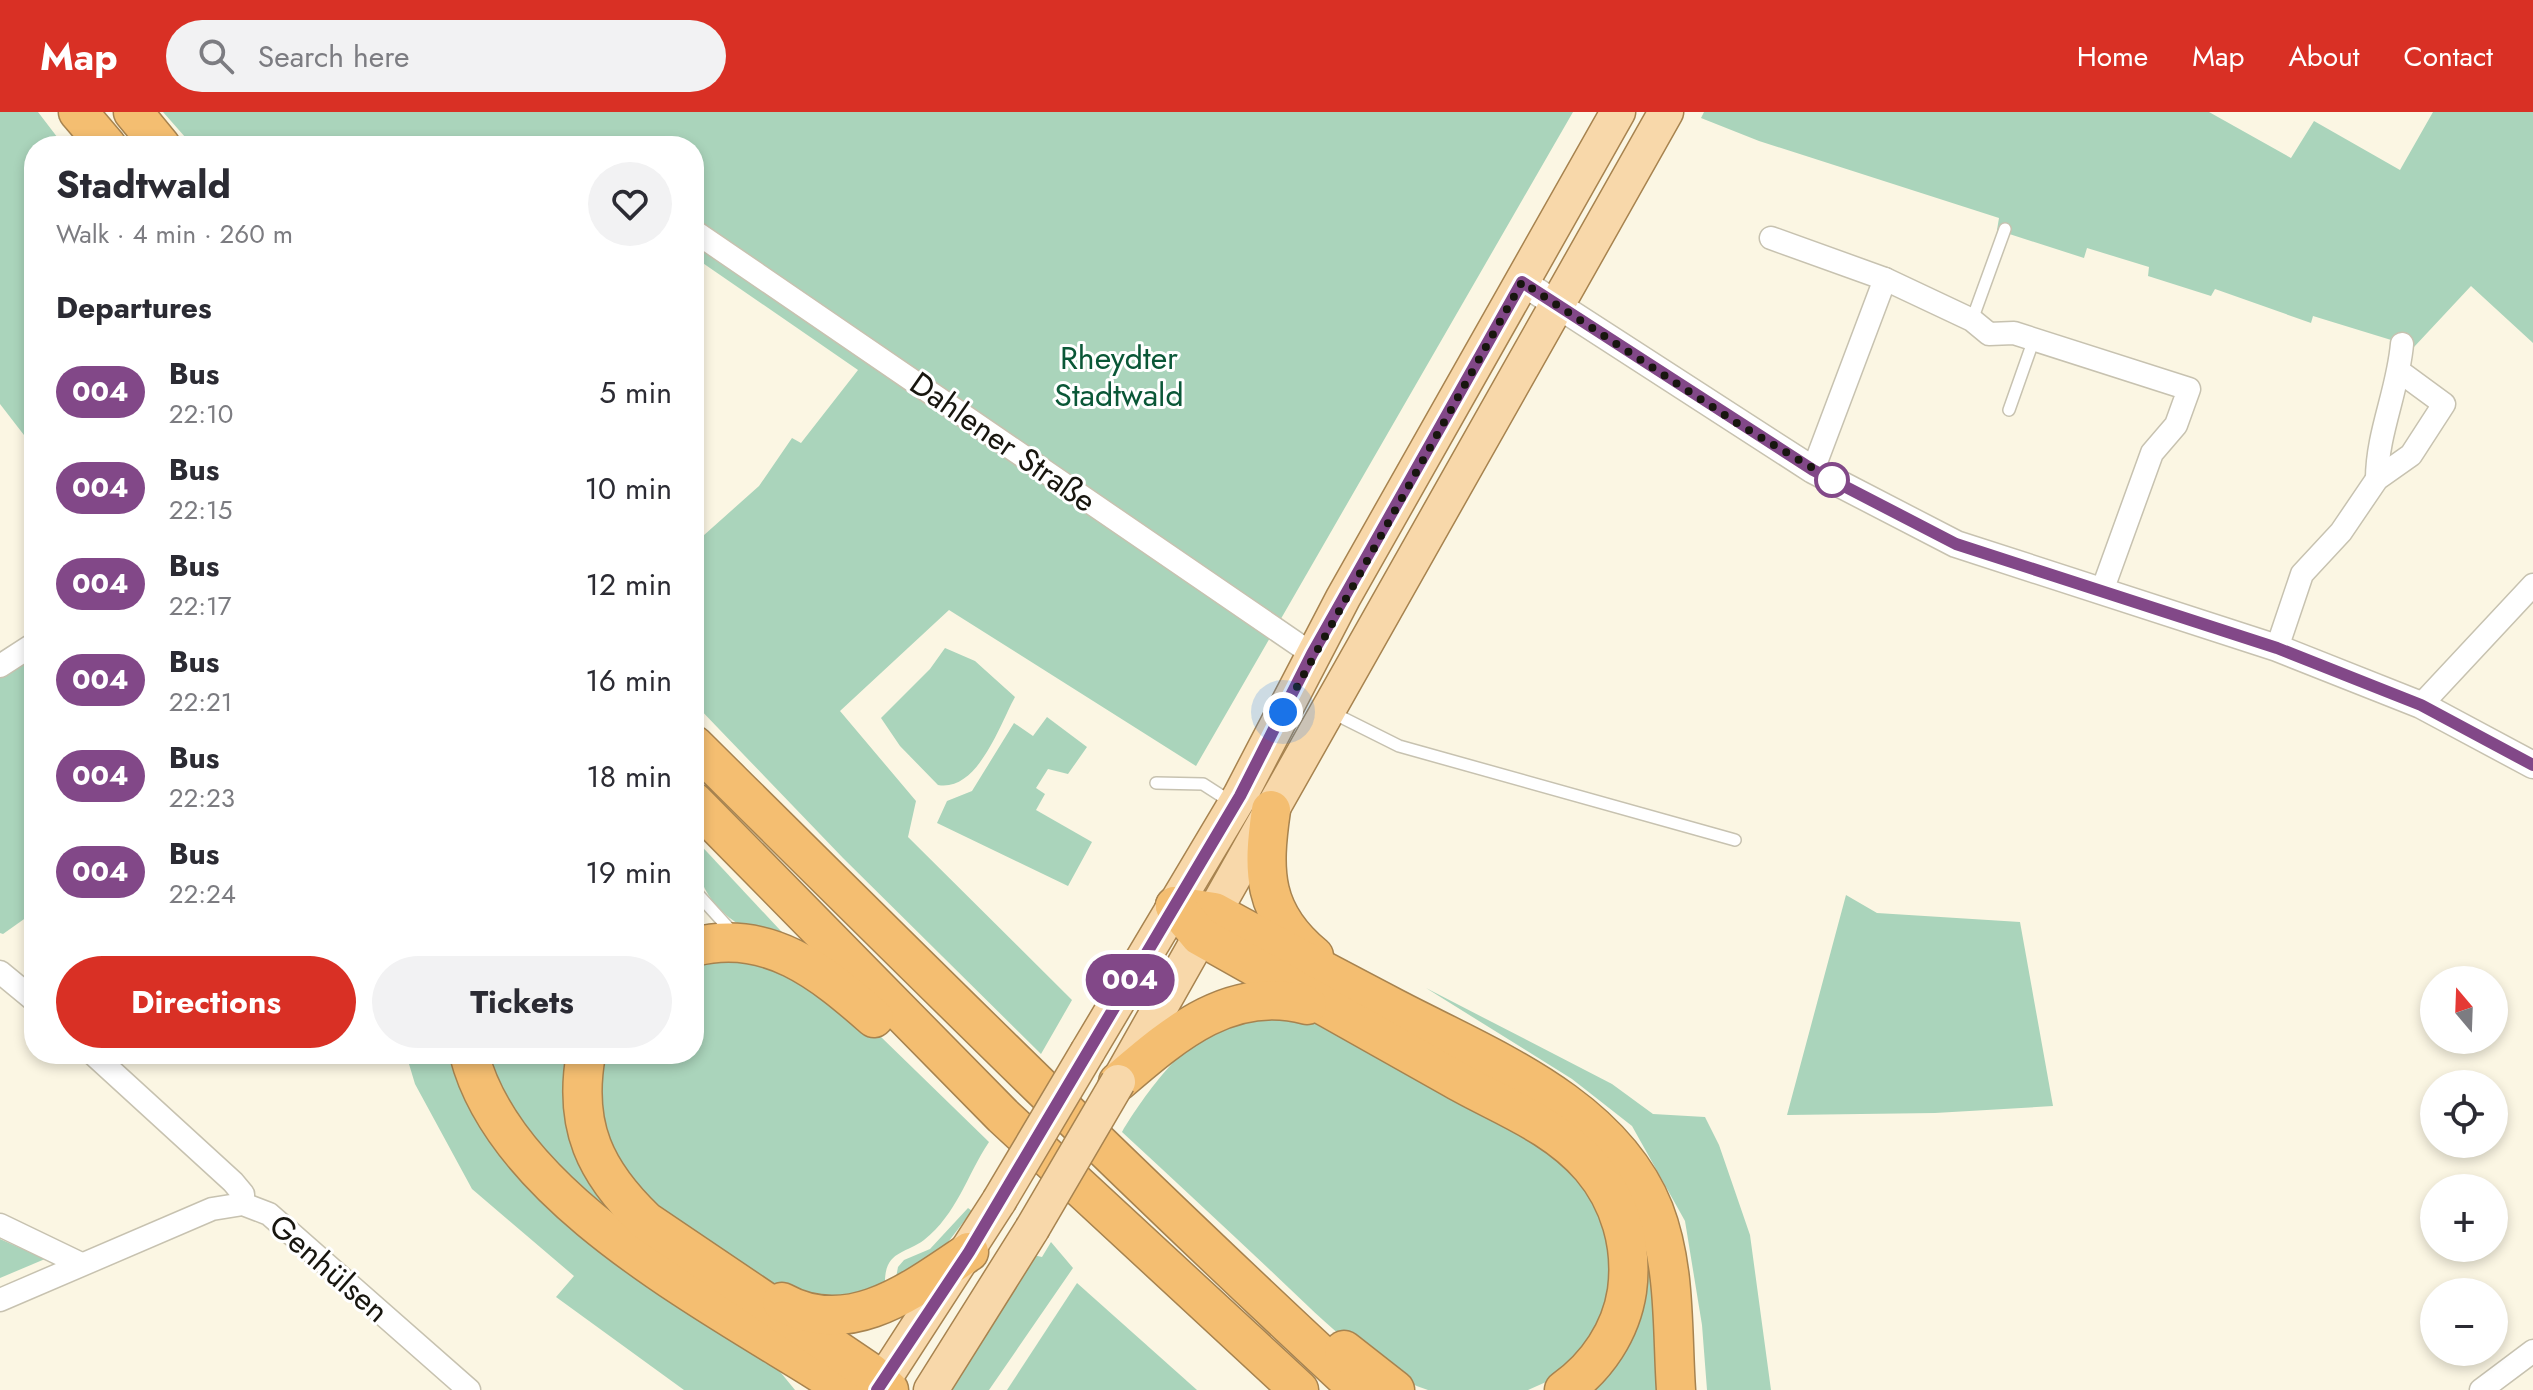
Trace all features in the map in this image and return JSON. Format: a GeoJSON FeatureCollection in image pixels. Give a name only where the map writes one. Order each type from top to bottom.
{"type":"FeatureCollection","features":[{"type":"Feature","properties":{"kind":"highway"},"geometry":{"type":"LineString","coordinates":[[78,112],[98,136]]}},
{"type":"Feature","properties":{"kind":"highway"},"geometry":{"type":"LineString","coordinates":[[133,112],[153,136]]}},
{"type":"Feature","properties":{"kind":"highway"},"geometry":{"type":"LineString","coordinates":[[704,755],[927,980],[1171,1216],[1359,1390]]}},
{"type":"Feature","properties":{"kind":"highway"},"geometry":{"type":"LineString","coordinates":[[1253,807],[1274,904],[1293,936],[1344,999]]}},
{"type":"Feature","properties":{"kind":"highway"},"geometry":{"type":"LineString","coordinates":[[704,812],[1003,1116],[1299,1390]]}},
{"type":"Feature","properties":{"kind":"highway"},"geometry":{"type":"LineString","coordinates":[[1175,906],[1344,999],[1549,1130],[1576,1151],[1603,1182],[1618,1212],[1627,1242],[1625,1303],[1608,1344],[1597,1360],[1564,1390]]}},
{"type":"Feature","properties":{"kind":"highway"},"geometry":{"type":"LineString","coordinates":[[704,946],[741,942],[784,952],[825,975],[923,1061],[1003,1116]]}},
{"type":"Feature","properties":{"kind":"highway"},"geometry":{"type":"LineString","coordinates":[[1118,1082],[1184,1028],[1233,1004],[1279,999],[1344,999],[1500,1063],[1569,1106],[1617,1147],[1641,1182],[1662,1234],[1669,1274],[1676,1390]]}},
{"type":"Feature","properties":{"kind":"highway"},"geometry":{"type":"LineString","coordinates":[[473,1064],[485,1099],[501,1128],[532,1166],[607,1234],[720,1309],[775,1354],[806,1390]]}},
{"type":"Feature","properties":{"kind":"highway"},"geometry":{"type":"LineString","coordinates":[[585,1064],[581,1097],[583,1121],[600,1165],[631,1206],[873,1387]]}},
{"type":"Feature","properties":{"kind":"highway"},"geometry":{"type":"LineString","coordinates":[[1171,1216],[1285,1295],[1395,1390]]}},
{"type":"Feature","properties":{"kind":"highway"},"geometry":{"type":"LineString","coordinates":[[679,1244],[788,1305],[834,1316],[860,1313],[889,1302],[969,1252]]}},
{"type":"Feature","properties":{"kind":"highway"},"geometry":{"type":"LineString","coordinates":[[720,1309],[873,1387]]}},
{"type":"Feature","properties":{"kind":"main road"},"geometry":{"type":"LineString","coordinates":[[931,1390],[1032,1229],[1207,924],[1312,654],[1618,112]]}},
{"type":"Feature","properties":{"kind":"main road"},"geometry":{"type":"LineString","coordinates":[[873,1387],[969,1252],[1175,906],[1327,710],[1666,112]]}},
{"type":"Feature","properties":{"kind":"street","name":"Dahlener Straße"},"geometry":{"type":"LineString","coordinates":[[704,238],[1312,654]]}},
{"type":"Feature","properties":{"kind":"street"},"geometry":{"type":"LineString","coordinates":[[1771,238],[1885,279],[1972,320],[1989,334],[2014,333],[2189,389],[2176,425],[2152,453],[2102,591]]}},
{"type":"Feature","properties":{"kind":"street"},"geometry":{"type":"LineString","coordinates":[[1813,470],[1885,279]]}},
{"type":"Feature","properties":{"kind":"street"},"geometry":{"type":"LineString","coordinates":[[1522,282],[1558,302],[1813,470],[1956,544],[2277,648],[2421,705],[2533,765]]}},
{"type":"Feature","properties":{"kind":"street"},"geometry":{"type":"LineString","coordinates":[[2377,479],[2377,448],[2399,371],[2402,344]]}},
{"type":"Feature","properties":{"kind":"street"},"geometry":{"type":"LineString","coordinates":[[2277,648],[2302,574],[2341,532],[2377,479],[2411,455],[2444,404],[2399,371]]}},
{"type":"Feature","properties":{"kind":"street"},"geometry":{"type":"LineString","coordinates":[[2421,705],[2533,585]]}},
{"type":"Feature","properties":{"kind":"street"},"geometry":{"type":"LineString","coordinates":[[0,666],[24,650]]}},
{"type":"Feature","properties":{"kind":"street"},"geometry":{"type":"LineString","coordinates":[[0,972],[24,992]]}},
{"type":"Feature","properties":{"kind":"street"},"geometry":{"type":"LineString","coordinates":[[104,1064],[233,1182],[243,1194],[243,1204]]}},
{"type":"Feature","properties":{"kind":"street","name":"Genhülsen"},"geometry":{"type":"LineString","coordinates":[[0,1300],[212,1209],[243,1204],[269,1214],[469,1390]]}},
{"type":"Feature","properties":{"kind":"street"},"geometry":{"type":"LineString","coordinates":[[0,1225],[81,1264]]}},
{"type":"Feature","properties":{"kind":"street"},"geometry":{"type":"LineString","coordinates":[[2481,1390],[2533,1351]]}},
{"type":"Feature","properties":{"kind":"lane"},"geometry":{"type":"LineString","coordinates":[[1972,320],[2005,229]]}},
{"type":"Feature","properties":{"kind":"lane"},"geometry":{"type":"LineString","coordinates":[[2009,410],[2034,339]]}},
{"type":"Feature","properties":{"kind":"lane"},"geometry":{"type":"LineString","coordinates":[[1327,710],[1399,746],[1731,836]]}},
{"type":"Feature","properties":{"kind":"lane"},"geometry":{"type":"LineString","coordinates":[[1156,783],[1203,784],[1253,807]]}},
{"type":"Feature","properties":{"kind":"lane"},"geometry":{"type":"LineString","coordinates":[[704,901],[741,942]]}},
{"type":"Feature","properties":{"kind":"green space"},"geometry":{"type":"Polygon","coordinates":[[[0,112],[38,112],[56,136],[24,136],[24,435],[0,404],[0,112]]]}},
{"type":"Feature","properties":{"kind":"green space","name":"Rheydter Stadtwald"},"geometry":{"type":"Polygon","coordinates":[[[163,112],[1573,112],[1196,766],[949,610],[840,711],[916,801],[908,837],[1072,1000],[1041,1054],[843,858],[704,713],[704,535],[759,486],[792,438],[801,443],[858,370],[704,264],[704,136],[184,136],[163,112]]]}},
{"type":"Feature","properties":{"kind":"green space"},"geometry":{"type":"Polygon","coordinates":[[[1704,112],[2209,112],[2291,158],[2314,121],[2400,170],[2433,112],[2533,112],[2533,343],[2471,286],[2414,347],[2313,316],[2311,323],[2215,289],[2211,296],[2148,276],[2149,267],[2087,248],[2084,258],[1997,230],[1999,218],[1759,141],[1701,118],[1704,112]]]}},
{"type":"Feature","properties":{"kind":"green space"},"geometry":{"type":"Polygon","coordinates":[[[945,648],[975,661],[1015,697],[995,739],[976,767],[965,778],[952,784],[938,785],[900,746],[881,718],[930,669],[945,648]]]}},
{"type":"Feature","properties":{"kind":"green space"},"geometry":{"type":"Polygon","coordinates":[[[24,652],[24,919],[3,934],[0,933],[0,668],[24,652]]]}},
{"type":"Feature","properties":{"kind":"green space"},"geometry":{"type":"Polygon","coordinates":[[[1047,717],[1087,747],[1068,774],[1048,769],[1036,788],[1045,794],[1036,810],[1092,842],[1068,886],[937,823],[947,801],[972,791],[1014,723],[1033,736],[1047,717]]]}},
{"type":"Feature","properties":{"kind":"green space"},"geometry":{"type":"Polygon","coordinates":[[[704,849],[794,945],[753,932],[722,911],[704,886],[704,849]]]}},
{"type":"Feature","properties":{"kind":"green space"},"geometry":{"type":"Polygon","coordinates":[[[1846,895],[1877,913],[2020,922],[2053,1106],[1935,1113],[1787,1115],[1846,895]]]}},
{"type":"Feature","properties":{"kind":"green space"},"geometry":{"type":"Polygon","coordinates":[[[725,958],[778,966],[843,1000],[989,1142],[945,1218],[924,1240],[897,1255],[888,1264],[885,1282],[875,1289],[877,1301],[786,1297],[677,1222],[643,1192],[619,1165],[605,1139],[596,1101],[601,1064],[704,1064],[704,961],[725,958]]]}},
{"type":"Feature","properties":{"kind":"green space"},"geometry":{"type":"Polygon","coordinates":[[[1426,988],[1612,1084],[1653,1114],[1705,1117],[1719,1145],[1750,1235],[1771,1390],[1707,1390],[1702,1325],[1685,1221],[1632,1126],[1572,1079],[1426,988]]]}},
{"type":"Feature","properties":{"kind":"green space"},"geometry":{"type":"Polygon","coordinates":[[[1289,1014],[1341,1033],[1546,1150],[1586,1186],[1606,1228],[1613,1284],[1599,1330],[1555,1378],[1528,1390],[1428,1390],[1385,1369],[1324,1321],[1122,1132],[1156,1083],[1201,1035],[1239,1015],[1289,1014]]]}},
{"type":"Feature","properties":{"kind":"green space"},"geometry":{"type":"Polygon","coordinates":[[[409,1064],[454,1064],[480,1124],[501,1153],[552,1206],[611,1252],[777,1368],[795,1390],[684,1390],[556,1297],[574,1276],[472,1189],[415,1084],[409,1064]]]}},
{"type":"Feature","properties":{"kind":"green space"},"geometry":{"type":"Polygon","coordinates":[[[482,1064],[580,1064],[646,1230],[581,1201],[482,1064]]]}},
{"type":"Feature","properties":{"kind":"green space"},"geometry":{"type":"Polygon","coordinates":[[[1643,1204],[1667,1390],[1578,1390],[1591,1379],[1630,1219],[1643,1204]]]}},
{"type":"Feature","properties":{"kind":"green space"},"geometry":{"type":"Polygon","coordinates":[[[968,1208],[972,1211],[935,1259],[895,1283],[898,1267],[904,1260],[930,1249],[968,1208]]]}},
{"type":"Feature","properties":{"kind":"green space"},"geometry":{"type":"Polygon","coordinates":[[[0,1239],[45,1259],[0,1278],[0,1239]]]}},
{"type":"Feature","properties":{"kind":"green space"},"geometry":{"type":"Polygon","coordinates":[[[1051,1242],[1073,1268],[989,1390],[948,1390],[1033,1255],[1042,1257],[1051,1242]]]}},
{"type":"Feature","properties":{"kind":"green space"},"geometry":{"type":"Polygon","coordinates":[[[1077,1283],[1197,1390],[1007,1390],[1077,1283]]]}},
{"type":"Feature","properties":{"kind":"bus line","name":"004"},"geometry":{"type":"LineString","coordinates":[[877,1390],[969,1252],[1240,796],[1312,654],[1522,282],[1558,302],[1627,351],[1813,470],[1956,544],[2277,648],[2421,705],[2533,765]]}},
{"type":"Feature","properties":{"kind":"route"},"geometry":{"type":"LineString","coordinates":[[1283,712],[1343,598],[1522,282],[1558,302],[1740,425],[1838,483],[1832,480]]}}]}
